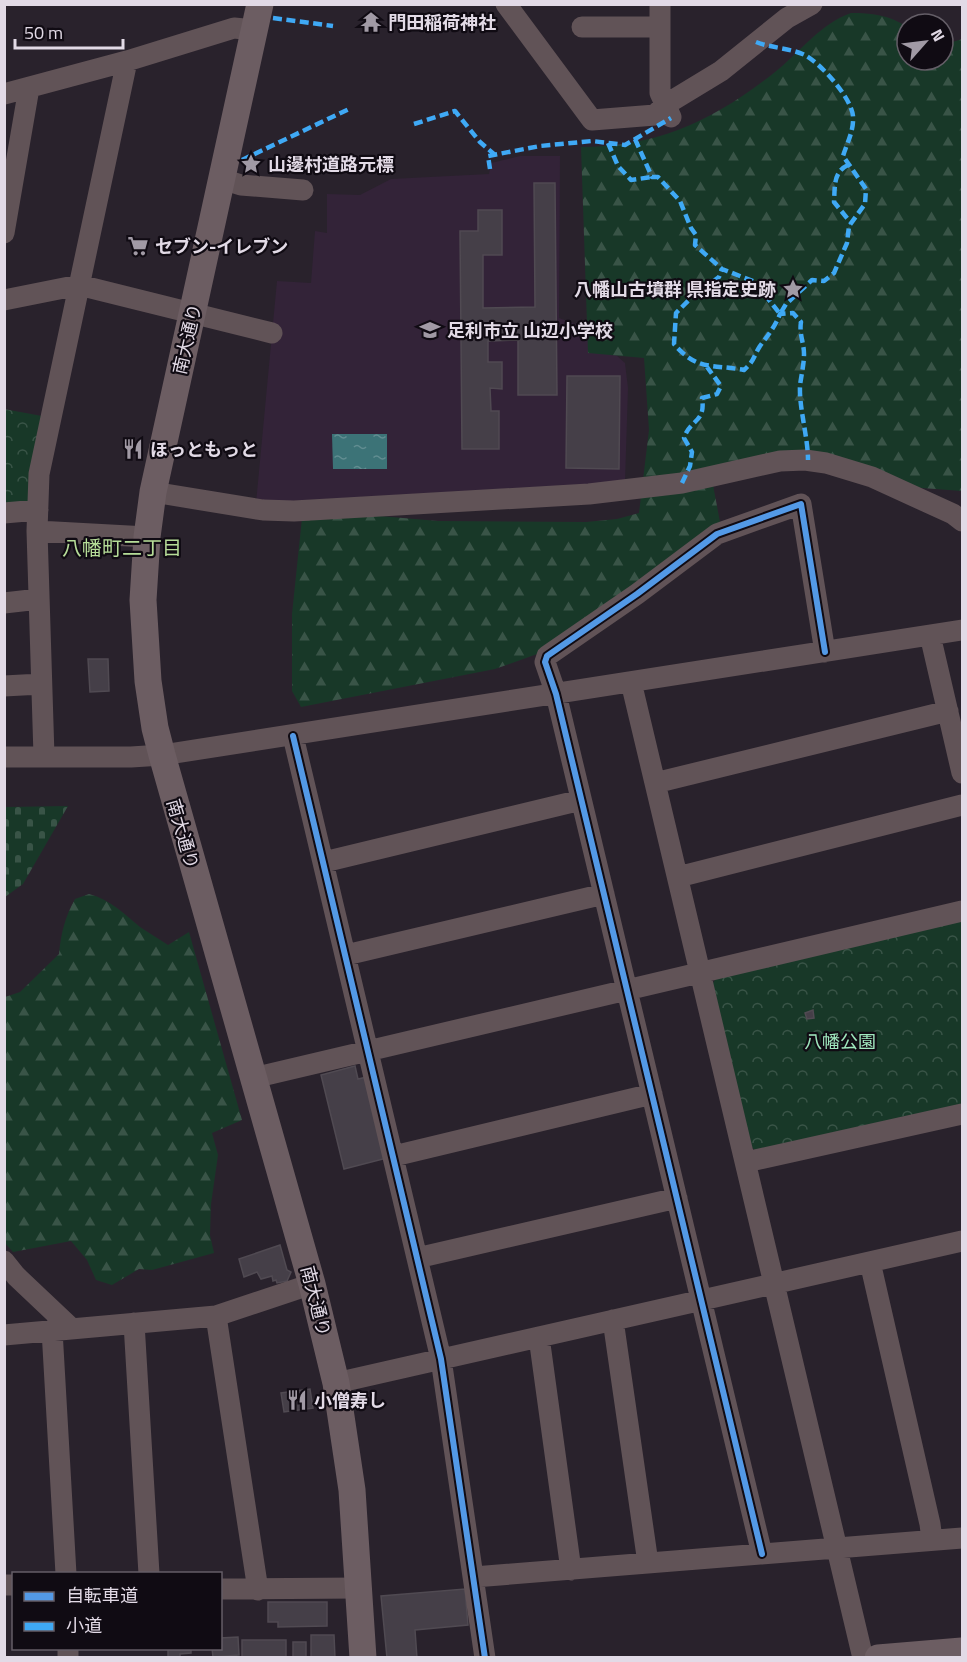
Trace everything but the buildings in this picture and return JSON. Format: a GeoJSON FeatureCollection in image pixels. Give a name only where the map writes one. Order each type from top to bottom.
{"type":"FeatureCollection","features":[{"type":"Feature","properties":{"kind":"main road","name":"南大通り"},"geometry":{"type":"LineString","coordinates":[[257,17],[153,492],[142,600],[148,681],[155,728],[312,1284],[336,1383],[352,1490],[363,1658]]}},
{"type":"Feature","properties":{"kind":"main road"},"geometry":{"type":"LineString","coordinates":[[878,1658],[963,1651]]}},
{"type":"Feature","properties":{"kind":"street"},"geometry":{"type":"LineString","coordinates":[[506,4],[592,120],[655,115],[668,111],[787,18],[813,4]]}},
{"type":"Feature","properties":{"kind":"street"},"geometry":{"type":"LineString","coordinates":[[660,4],[660,93],[668,111]]}},
{"type":"Feature","properties":{"kind":"street"},"geometry":{"type":"LineString","coordinates":[[4,94],[127,61],[227,30],[245,27],[257,17]]}},
{"type":"Feature","properties":{"kind":"street"},"geometry":{"type":"LineString","coordinates":[[582,27],[660,27]]}},
{"type":"Feature","properties":{"kind":"street"},"geometry":{"type":"LineString","coordinates":[[45,756],[39,600],[39,474],[127,61]]}},
{"type":"Feature","properties":{"kind":"street"},"geometry":{"type":"LineString","coordinates":[[4,233],[29,88]]}},
{"type":"Feature","properties":{"kind":"street"},"geometry":{"type":"LineString","coordinates":[[222,179],[241,185],[303,190]]}},
{"type":"Feature","properties":{"kind":"street"},"geometry":{"type":"LineString","coordinates":[[4,300],[79,285],[272,333]]}},
{"type":"Feature","properties":{"kind":"street"},"geometry":{"type":"LineString","coordinates":[[153,492],[263,510],[294,512],[589,494],[682,483],[780,461],[805,460],[873,477],[963,520]]}},
{"type":"Feature","properties":{"kind":"street"},"geometry":{"type":"LineString","coordinates":[[762,1554],[556,694],[545,662],[547,656],[637,594],[717,534],[801,504],[825,652]]}},
{"type":"Feature","properties":{"kind":"street"},"geometry":{"type":"LineString","coordinates":[[4,513],[38,521],[147,537]]}},
{"type":"Feature","properties":{"kind":"street"},"geometry":{"type":"LineString","coordinates":[[4,603],[39,600]]}},
{"type":"Feature","properties":{"kind":"street"},"geometry":{"type":"LineString","coordinates":[[4,758],[162,755],[963,630]]}},
{"type":"Feature","properties":{"kind":"street"},"geometry":{"type":"LineString","coordinates":[[930,635],[963,773]]}},
{"type":"Feature","properties":{"kind":"street"},"geometry":{"type":"LineString","coordinates":[[632,682],[863,1658]]}},
{"type":"Feature","properties":{"kind":"street"},"geometry":{"type":"LineString","coordinates":[[4,686],[41,684]]}},
{"type":"Feature","properties":{"kind":"street"},"geometry":{"type":"LineString","coordinates":[[656,783],[948,711]]}},
{"type":"Feature","properties":{"kind":"street"},"geometry":{"type":"LineString","coordinates":[[294,736],[441,1359],[485,1658]]}},
{"type":"Feature","properties":{"kind":"street"},"geometry":{"type":"LineString","coordinates":[[324,862],[581,800]]}},
{"type":"Feature","properties":{"kind":"street"},"geometry":{"type":"LineString","coordinates":[[678,877],[963,805]]}},
{"type":"Feature","properties":{"kind":"street"},"geometry":{"type":"LineString","coordinates":[[346,955],[604,894]]}},
{"type":"Feature","properties":{"kind":"street"},"geometry":{"type":"LineString","coordinates":[[253,1078],[963,911]]}},
{"type":"Feature","properties":{"kind":"street"},"geometry":{"type":"LineString","coordinates":[[394,1156],[652,1094]]}},
{"type":"Feature","properties":{"kind":"street"},"geometry":{"type":"LineString","coordinates":[[746,1162],[963,1114]]}},
{"type":"Feature","properties":{"kind":"street"},"geometry":{"type":"LineString","coordinates":[[417,1258],[677,1198]]}},
{"type":"Feature","properties":{"kind":"street"},"geometry":{"type":"LineString","coordinates":[[336,1383],[963,1241]]}},
{"type":"Feature","properties":{"kind":"street"},"geometry":{"type":"LineString","coordinates":[[4,1261],[62,1330],[66,1572]]}},
{"type":"Feature","properties":{"kind":"street"},"geometry":{"type":"LineString","coordinates":[[870,1262],[932,1540]]}},
{"type":"Feature","properties":{"kind":"street"},"geometry":{"type":"LineString","coordinates":[[4,1335],[216,1316],[312,1284]]}},
{"type":"Feature","properties":{"kind":"street"},"geometry":{"type":"LineString","coordinates":[[216,1316],[258,1590]]}},
{"type":"Feature","properties":{"kind":"street"},"geometry":{"type":"LineString","coordinates":[[613,1320],[648,1563]]}},
{"type":"Feature","properties":{"kind":"street"},"geometry":{"type":"LineString","coordinates":[[134,1323],[149,1572]]}},
{"type":"Feature","properties":{"kind":"street"},"geometry":{"type":"LineString","coordinates":[[539,1337],[571,1570]]}},
{"type":"Feature","properties":{"kind":"street"},"geometry":{"type":"LineString","coordinates":[[474,1577],[963,1538]]}},
{"type":"Feature","properties":{"kind":"street"},"geometry":{"type":"LineString","coordinates":[[222,1589],[358,1588]]}},
{"type":"Feature","properties":{"kind":"shaded area","name":"足利市立 山辺小学校"},"geometry":{"type":"Polygon","coordinates":[[[520,156],[560,156],[559,318],[584,327],[625,363],[628,388],[625,482],[256,503],[277,281],[311,283],[315,231],[327,233],[327,194],[360,195],[391,179],[489,174],[491,163],[520,156]]]}},
{"type":"Feature","properties":{"kind":"green space"},"geometry":{"type":"Polygon","coordinates":[[[851,13],[880,15],[895,21],[895,72],[955,72],[955,41],[962,39],[962,491],[909,487],[851,461],[710,469],[720,522],[674,560],[540,653],[495,669],[301,707],[292,691],[292,614],[302,518],[368,515],[438,521],[586,522],[617,519],[639,513],[649,430],[644,358],[588,353],[581,147],[635,142],[684,128],[708,117],[753,89],[820,31],[851,13]]]}},
{"type":"Feature","properties":{"kind":"green space"},"geometry":{"type":"Polygon","coordinates":[[[4,409],[42,416],[28,501],[4,504],[4,409]]]}},
{"type":"Feature","properties":{"kind":"green space"},"geometry":{"type":"Polygon","coordinates":[[[68,806],[23,884],[5,897],[5,807],[68,806]]]}},
{"type":"Feature","properties":{"kind":"green space"},"geometry":{"type":"Polygon","coordinates":[[[89,894],[110,903],[140,927],[168,945],[189,932],[242,1120],[212,1133],[218,1155],[211,1204],[210,1235],[214,1253],[152,1270],[139,1269],[112,1285],[96,1280],[87,1260],[71,1241],[13,1252],[5,1243],[5,997],[20,992],[59,954],[64,925],[75,899],[89,894]]]}},
{"type":"Feature","properties":{"kind":"green space","name":"八幡公園"},"geometry":{"type":"Polygon","coordinates":[[[962,918],[962,1106],[760,1154],[750,1146],[712,985],[717,976],[962,918]]]}},
{"type":"Feature","properties":{"kind":"water"},"geometry":{"type":"Polygon","coordinates":[[[332,434],[387,434],[387,469],[333,469],[332,434]]]}},
{"type":"Feature","properties":{"kind":"marked path"},"geometry":{"type":"LineString","coordinates":[[273,18],[333,26]]}},
{"type":"Feature","properties":{"kind":"marked path"},"geometry":{"type":"LineString","coordinates":[[756,42],[793,51],[812,59],[841,91],[853,116],[851,132],[843,156],[866,189],[865,204],[849,226],[847,243],[834,273],[824,281],[812,280],[786,304],[780,314],[755,282],[722,269],[719,277],[694,295],[676,313],[674,344],[682,353],[698,363],[744,370],[774,327],[780,314],[793,313],[801,322],[804,362],[800,395],[808,460]]}},
{"type":"Feature","properties":{"kind":"marked path"},"geometry":{"type":"LineString","coordinates":[[242,160],[349,109]]}},
{"type":"Feature","properties":{"kind":"marked path"},"geometry":{"type":"LineString","coordinates":[[414,124],[455,111],[480,142],[495,155]]}},
{"type":"Feature","properties":{"kind":"marked path"},"geometry":{"type":"LineString","coordinates":[[490,169],[488,156],[540,146],[592,141],[625,145],[671,118]]}},
{"type":"Feature","properties":{"kind":"marked path"},"geometry":{"type":"LineString","coordinates":[[635,139],[652,177],[658,177],[680,201],[696,235],[695,245],[722,269]]}},
{"type":"Feature","properties":{"kind":"marked path"},"geometry":{"type":"LineString","coordinates":[[608,143],[618,166],[631,180],[652,177]]}},
{"type":"Feature","properties":{"kind":"marked path"},"geometry":{"type":"LineString","coordinates":[[848,165],[837,176],[834,202],[851,223]]}},
{"type":"Feature","properties":{"kind":"marked path"},"geometry":{"type":"LineString","coordinates":[[682,483],[690,466],[692,452],[684,438],[690,427],[700,417],[703,406],[702,398],[717,394],[721,386],[707,367]]}},
{"type":"Feature","properties":{"kind":"cycle path"},"geometry":{"type":"LineString","coordinates":[[762,1554],[556,694],[545,662],[547,656],[637,594],[717,534],[801,504],[825,652]]}},
{"type":"Feature","properties":{"kind":"cycle path"},"geometry":{"type":"LineString","coordinates":[[293,736],[441,1359],[485,1658]]}},
{"type":"Feature","properties":{"kind":"place","name":"門田稲荷神社"},"geometry":{"type":"Point","coordinates":[371,22]}},
{"type":"Feature","properties":{"kind":"place","name":"山邊村道路元標"},"geometry":{"type":"Point","coordinates":[251,164]}},
{"type":"Feature","properties":{"kind":"place","name":"セブン-イレブン"},"geometry":{"type":"Point","coordinates":[138,246]}},
{"type":"Feature","properties":{"kind":"place","name":"八幡山古墳群 県指定史跡"},"geometry":{"type":"Point","coordinates":[793,289]}},
{"type":"Feature","properties":{"kind":"place","name":"足利市立 山辺小学校"},"geometry":{"type":"Point","coordinates":[430,330]}},
{"type":"Feature","properties":{"kind":"place","name":"ほっともっと"},"geometry":{"type":"Point","coordinates":[133,449]}},
{"type":"Feature","properties":{"kind":"place","name":"小僧寿し"},"geometry":{"type":"Point","coordinates":[297,1400]}},
{"type":"Feature","properties":{"kind":"district","name":"八幡町二丁目"},"geometry":{"type":"Point","coordinates":[122,547]}}]}
